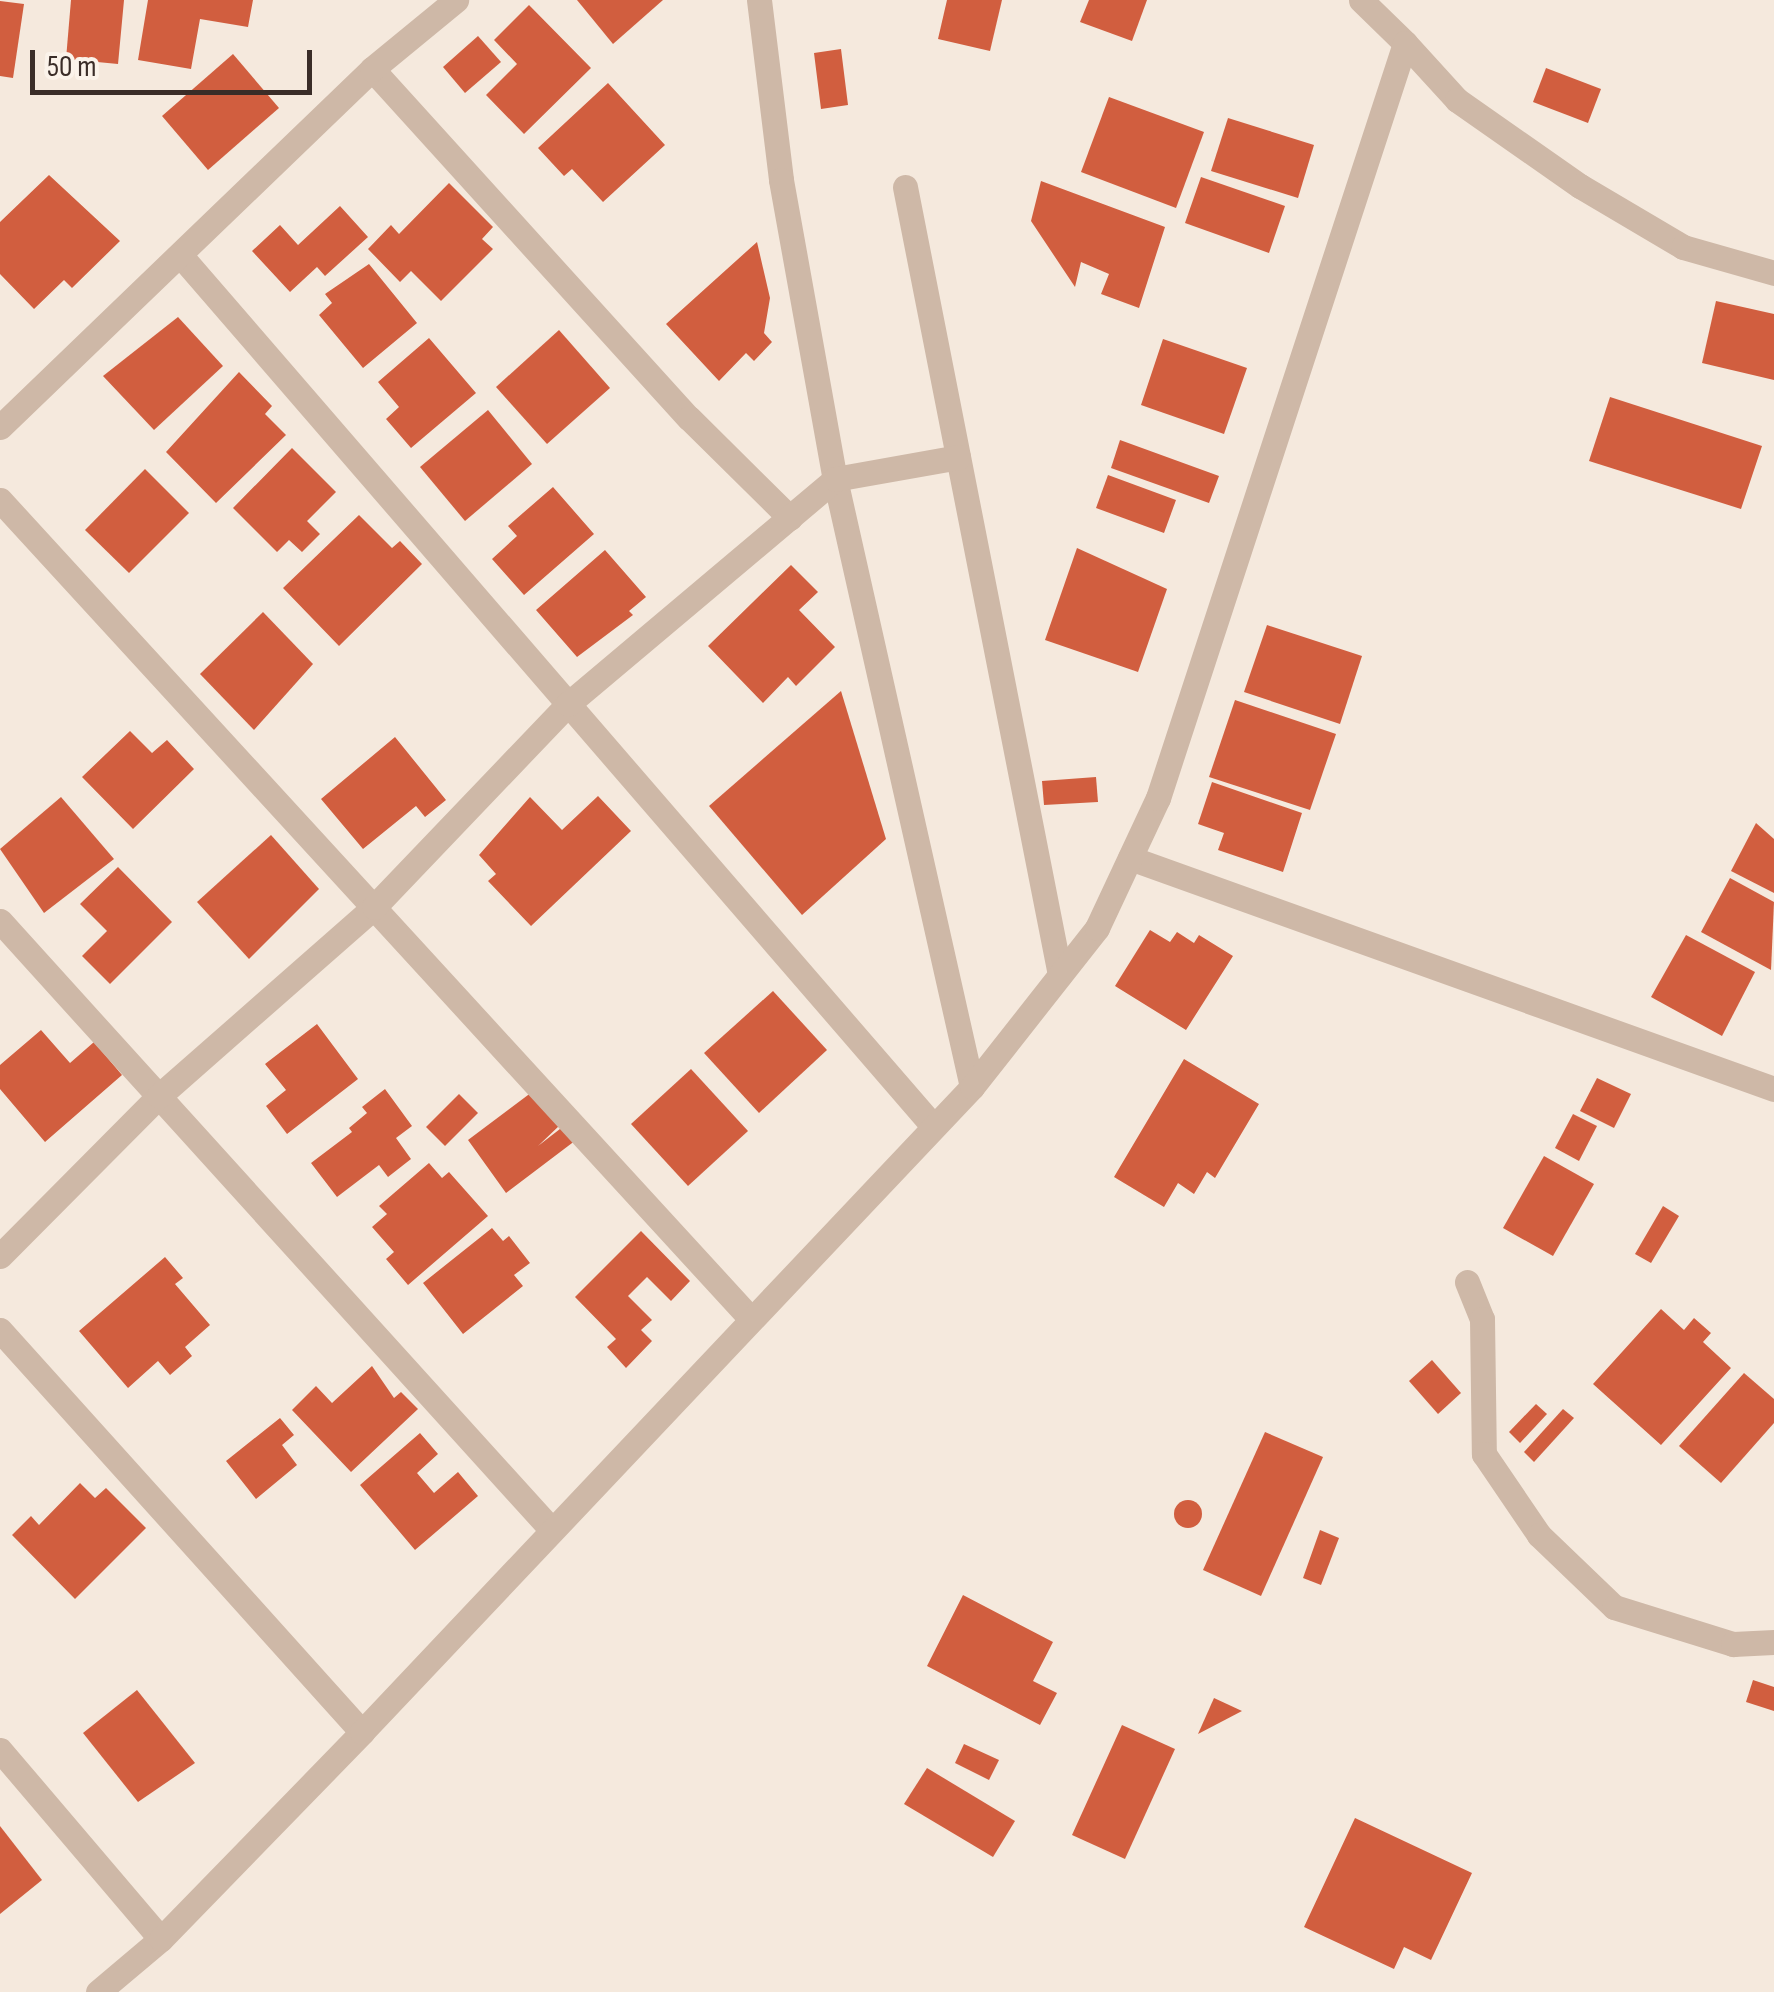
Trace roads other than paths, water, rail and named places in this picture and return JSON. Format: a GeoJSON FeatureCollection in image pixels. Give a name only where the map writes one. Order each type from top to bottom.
{"type":"FeatureCollection","features":[{"type":"Feature","properties":{"kind":"street"},"geometry":{"type":"LineString","coordinates":[[0,428],[372,70],[456,0]]}},
{"type":"Feature","properties":{"kind":"street"},"geometry":{"type":"LineString","coordinates":[[759,0],[781,180],[836,480],[972,1086]]}},
{"type":"Feature","properties":{"kind":"street"},"geometry":{"type":"LineString","coordinates":[[1362,0],[1457,100],[1580,186],[1684,247],[1774,273]]}},
{"type":"Feature","properties":{"kind":"street"},"geometry":{"type":"LineString","coordinates":[[98,1992],[161,1939],[362,1732],[934,1127],[972,1086],[1097,928],[1158,798],[1406,43]]}},
{"type":"Feature","properties":{"kind":"street"},"geometry":{"type":"LineString","coordinates":[[372,70],[689,418],[790,518]]}},
{"type":"Feature","properties":{"kind":"street"},"geometry":{"type":"LineString","coordinates":[[905,187],[1060,976]]}},
{"type":"Feature","properties":{"kind":"street"},"geometry":{"type":"LineString","coordinates":[[181,256],[934,1127]]}},
{"type":"Feature","properties":{"kind":"street"},"geometry":{"type":"LineString","coordinates":[[0,1256],[159,1096],[374,908],[568,704],[790,518],[836,480],[958,456]]}},
{"type":"Feature","properties":{"kind":"street"},"geometry":{"type":"LineString","coordinates":[[0,500],[751,1319]]}},
{"type":"Feature","properties":{"kind":"street"},"geometry":{"type":"LineString","coordinates":[[1130,858],[1772,1083]]}},
{"type":"Feature","properties":{"kind":"street"},"geometry":{"type":"LineString","coordinates":[[0,921],[552,1529]]}},
{"type":"Feature","properties":{"kind":"street"},"geometry":{"type":"LineString","coordinates":[[1467,1282],[1482,1319],[1484,1454],[1539,1535],[1614,1607],[1733,1644],[1774,1642]]}},
{"type":"Feature","properties":{"kind":"street"},"geometry":{"type":"LineString","coordinates":[[0,1330],[362,1732]]}},
{"type":"Feature","properties":{"kind":"street"},"geometry":{"type":"LineString","coordinates":[[0,1750],[161,1939]]}}]}
